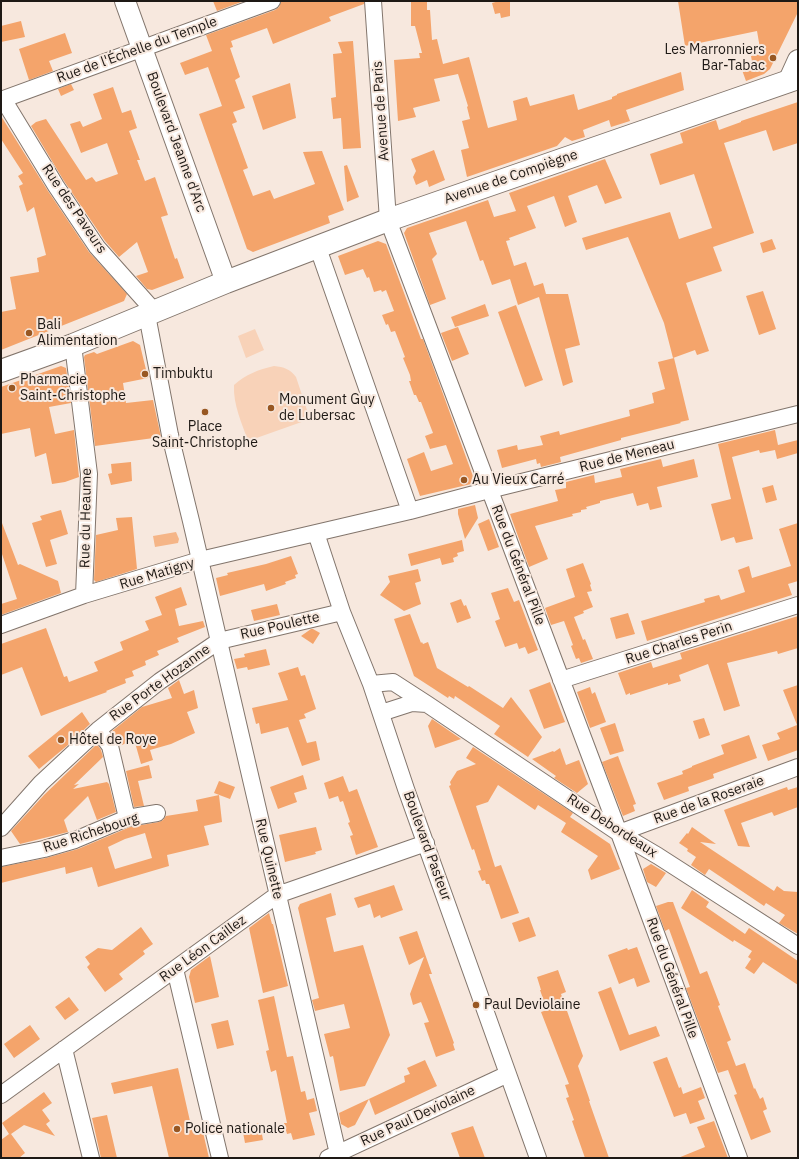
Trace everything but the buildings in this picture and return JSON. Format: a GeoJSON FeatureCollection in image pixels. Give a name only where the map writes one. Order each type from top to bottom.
{"type":"FeatureCollection","features":[{"type":"Feature","properties":{"kind":"main road","name":"Avenue de Compiègne"},"geometry":{"type":"LineString","coordinates":[[1,371],[73,345],[226,282],[388,220],[793,80]]}},
{"type":"Feature","properties":{"kind":"street","name":"Boulevard Jeanne d'Arc"},"geometry":{"type":"LineString","coordinates":[[125,1],[226,282]]}},
{"type":"Feature","properties":{"kind":"street","name":"Rue de l'Échelle du Temple"},"geometry":{"type":"LineString","coordinates":[[2,100],[272,1]]}},
{"type":"Feature","properties":{"kind":"street","name":"Avenue de Paris"},"geometry":{"type":"LineString","coordinates":[[373,1],[388,220]]}},
{"type":"Feature","properties":{"kind":"street"},"geometry":{"type":"LineString","coordinates":[[793,80],[798,60]]}},
{"type":"Feature","properties":{"kind":"street","name":"Rue des Paveurs"},"geometry":{"type":"LineString","coordinates":[[2,100],[56,186],[97,247],[151,313]]}},
{"type":"Feature","properties":{"kind":"street","name":"Rue du Général Pille"},"geometry":{"type":"LineString","coordinates":[[388,220],[619,833],[739,1158]]}},
{"type":"Feature","properties":{"kind":"street"},"geometry":{"type":"LineString","coordinates":[[318,248],[410,511]]}},
{"type":"Feature","properties":{"kind":"street"},"geometry":{"type":"LineString","coordinates":[[151,313],[170,435],[200,560]]}},
{"type":"Feature","properties":{"kind":"street","name":"Rue du Heaume"},"geometry":{"type":"LineString","coordinates":[[73,345],[89,474],[84,595]]}},
{"type":"Feature","properties":{"kind":"street","name":"Rue de Meneau"},"geometry":{"type":"LineString","coordinates":[[316,533],[798,414]]}},
{"type":"Feature","properties":{"kind":"street","name":"Rue Matigny"},"geometry":{"type":"LineString","coordinates":[[1,625],[84,595],[200,560],[316,533]]}},
{"type":"Feature","properties":{"kind":"street","name":"Boulevard Pasteur"},"geometry":{"type":"LineString","coordinates":[[316,533],[342,612],[370,684],[538,1158]]}},
{"type":"Feature","properties":{"kind":"street","name":"Rue Quinette"},"geometry":{"type":"LineString","coordinates":[[200,560],[335,1156]]}},
{"type":"Feature","properties":{"kind":"street","name":"Rue Charles Perin"},"geometry":{"type":"LineString","coordinates":[[561,680],[798,605]]}},
{"type":"Feature","properties":{"kind":"street","name":"Rue Poulette"},"geometry":{"type":"LineString","coordinates":[[219,641],[342,612]]}},
{"type":"Feature","properties":{"kind":"street","name":"Rue Porte Hozanne"},"geometry":{"type":"LineString","coordinates":[[1,828],[41,783],[98,730],[160,681],[219,641]]}},
{"type":"Feature","properties":{"kind":"street","name":"Rue Debordeaux"},"geometry":{"type":"LineString","coordinates":[[370,684],[393,682],[619,833],[658,856],[798,946]]}},
{"type":"Feature","properties":{"kind":"street"},"geometry":{"type":"LineString","coordinates":[[380,713],[412,703],[428,704]]}},
{"type":"Feature","properties":{"kind":"street"},"geometry":{"type":"LineString","coordinates":[[98,730],[110,746],[127,818]]}},
{"type":"Feature","properties":{"kind":"street","name":"Rue de la Roseraie"},"geometry":{"type":"LineString","coordinates":[[619,833],[798,766]]}},
{"type":"Feature","properties":{"kind":"street"},"geometry":{"type":"LineString","coordinates":[[593,815],[605,798]]}},
{"type":"Feature","properties":{"kind":"street","name":"Rue Richebourg"},"geometry":{"type":"LineString","coordinates":[[1,858],[44,849],[75,840],[127,818],[157,813]]}},
{"type":"Feature","properties":{"kind":"street","name":"Rue Léon Caillez"},"geometry":{"type":"LineString","coordinates":[[1,1095],[277,895],[426,843]]}},
{"type":"Feature","properties":{"kind":"street"},"geometry":{"type":"LineString","coordinates":[[175,969],[220,1158]]}},
{"type":"Feature","properties":{"kind":"street"},"geometry":{"type":"LineString","coordinates":[[64,1049],[91,1158]]}},
{"type":"Feature","properties":{"kind":"street","name":"Rue Paul Deviolaine"},"geometry":{"type":"LineString","coordinates":[[335,1156],[508,1074]]}},
{"type":"Feature","properties":{"kind":"shaded area"},"geometry":{"type":"Polygon","coordinates":[[[255,329],[264,350],[246,358],[238,336],[255,329]]]}},
{"type":"Feature","properties":{"kind":"shaded area"},"geometry":{"type":"Polygon","coordinates":[[[274,366],[286,369],[296,377],[310,419],[248,441],[236,407],[234,385],[252,373],[274,366]]]}},
{"type":"Feature","properties":{"kind":"shaded area"},"geometry":{"type":"Polygon","coordinates":[[[176,532],[179,539],[178,543],[155,547],[153,536],[176,532]]]}},
{"type":"Feature","properties":{"kind":"place","name":"Les Marronniers Bar-Tabac"},"geometry":{"type":"Point","coordinates":[773,58]}},
{"type":"Feature","properties":{"kind":"place","name":"Bali Alimentation"},"geometry":{"type":"Point","coordinates":[29,333]}},
{"type":"Feature","properties":{"kind":"place","name":"Timbuktu"},"geometry":{"type":"Point","coordinates":[145,374]}},
{"type":"Feature","properties":{"kind":"place","name":"Pharmacie Saint-Christophe"},"geometry":{"type":"Point","coordinates":[12,388]}},
{"type":"Feature","properties":{"kind":"place","name":"Monument Guy de Lubersac"},"geometry":{"type":"Point","coordinates":[271,408]}},
{"type":"Feature","properties":{"kind":"place","name":"Place Saint-Christophe"},"geometry":{"type":"Point","coordinates":[205,412]}},
{"type":"Feature","properties":{"kind":"place","name":"Au Vieux Carré"},"geometry":{"type":"Point","coordinates":[464,480]}},
{"type":"Feature","properties":{"kind":"place","name":"Hôtel de Roye"},"geometry":{"type":"Point","coordinates":[61,740]}},
{"type":"Feature","properties":{"kind":"place","name":"Paul Deviolaine"},"geometry":{"type":"Point","coordinates":[476,1005]}},
{"type":"Feature","properties":{"kind":"place","name":"Police nationale"},"geometry":{"type":"Point","coordinates":[177,1129]}}]}
